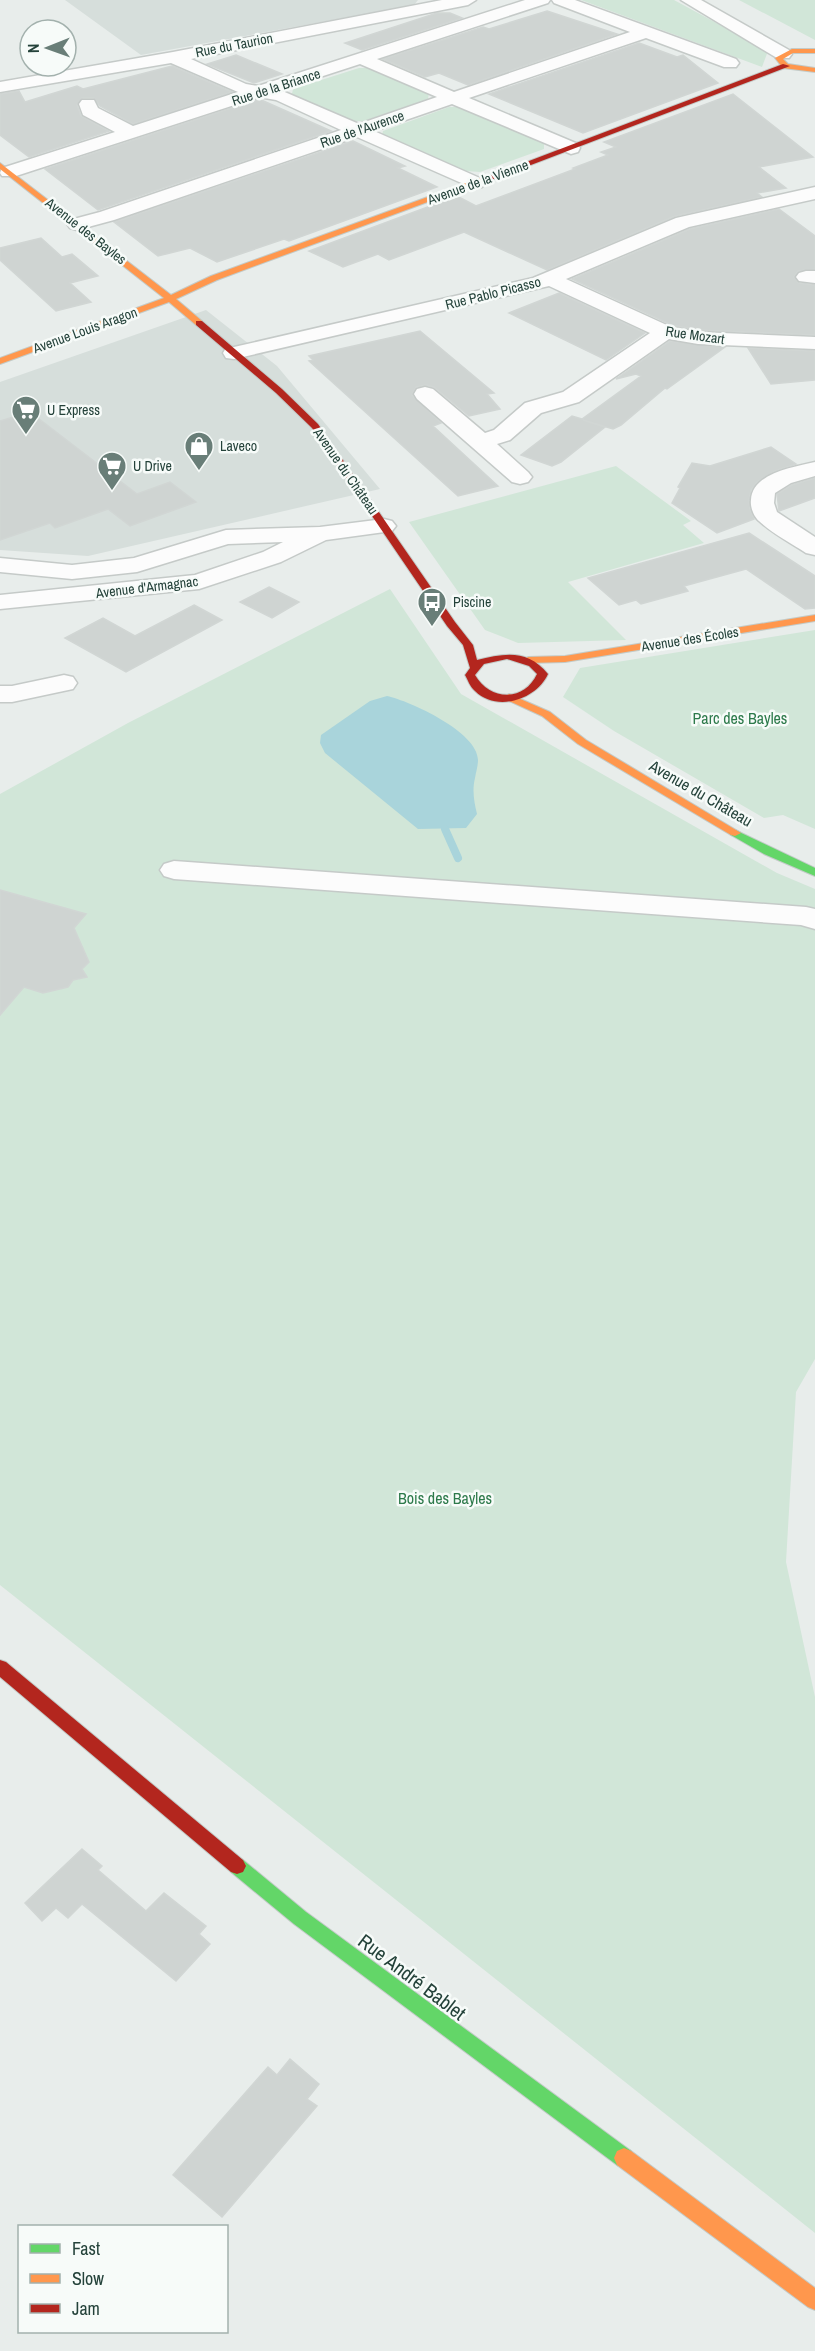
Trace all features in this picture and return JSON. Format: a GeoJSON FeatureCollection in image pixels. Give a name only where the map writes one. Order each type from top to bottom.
{"type":"FeatureCollection","features":[{"type":"Feature","properties":{"kind":"main road","name":"Avenue de la Vienne"},"geometry":{"type":"LineString","coordinates":[[170,299],[214,278],[571,148],[784,60],[792,51],[812,51]]}},
{"type":"Feature","properties":{"kind":"main road"},"geometry":{"type":"LineString","coordinates":[[784,60],[815,70]]}},
{"type":"Feature","properties":{"kind":"main road","name":"Avenue des Bayles"},"geometry":{"type":"LineString","coordinates":[[5,168],[170,299]]}},
{"type":"Feature","properties":{"kind":"main road","name":"Avenue du Château"},"geometry":{"type":"LineString","coordinates":[[170,299],[315,426],[468,645],[474,667]]}},
{"type":"Feature","properties":{"kind":"main road","name":"Avenue Louis Aragon"},"geometry":{"type":"LineString","coordinates":[[0,361],[170,299]]}},
{"type":"Feature","properties":{"kind":"main road","name":"Avenue des Écoles"},"geometry":{"type":"LineString","coordinates":[[528,660],[565,659],[815,618]]}},
{"type":"Feature","properties":{"kind":"main road"},"geometry":{"type":"LineString","coordinates":[[468,645],[528,660],[538,666],[543,674],[542,683],[535,690],[509,697],[478,690],[471,682],[470,675],[474,667],[487,659],[507,656]]}},
{"type":"Feature","properties":{"kind":"main road","name":"Avenue des Écoles"},"geometry":{"type":"LineString","coordinates":[[543,674],[565,659]]}},
{"type":"Feature","properties":{"kind":"main road","name":"Avenue du Château"},"geometry":{"type":"LineString","coordinates":[[535,690],[546,714]]}},
{"type":"Feature","properties":{"kind":"main road","name":"Avenue du Château"},"geometry":{"type":"LineString","coordinates":[[509,697],[546,714],[582,742],[703,815],[768,851],[815,872]]}},
{"type":"Feature","properties":{"kind":"main road","name":"Rue André Bablet"},"geometry":{"type":"LineString","coordinates":[[0,1667],[300,1918],[815,2300]]}},
{"type":"Feature","properties":{"kind":"street","name":"Rue du Taurion"},"geometry":{"type":"LineString","coordinates":[[0,87],[173,57],[443,2],[468,0]]}},
{"type":"Feature","properties":{"kind":"street","name":"Rue de la Briance"},"geometry":{"type":"LineString","coordinates":[[5,168],[132,134],[542,0]]}},
{"type":"Feature","properties":{"kind":"street"},"geometry":{"type":"LineString","coordinates":[[560,0],[730,63]]}},
{"type":"Feature","properties":{"kind":"street"},"geometry":{"type":"LineString","coordinates":[[689,0],[784,60]]}},
{"type":"Feature","properties":{"kind":"street"},"geometry":{"type":"LineString","coordinates":[[718,0],[812,51]]}},
{"type":"Feature","properties":{"kind":"street","name":"Rue de l'Aurence"},"geometry":{"type":"LineString","coordinates":[[77,224],[646,32]]}},
{"type":"Feature","properties":{"kind":"street"},"geometry":{"type":"LineString","coordinates":[[173,57],[241,88],[281,96],[475,183]]}},
{"type":"Feature","properties":{"kind":"street"},"geometry":{"type":"LineString","coordinates":[[362,59],[571,148]]}},
{"type":"Feature","properties":{"kind":"street"},"geometry":{"type":"LineString","coordinates":[[88,104],[89,111],[132,134]]}},
{"type":"Feature","properties":{"kind":"street","name":"Rue Pablo Picasso"},"geometry":{"type":"LineString","coordinates":[[234,353],[475,299],[550,279],[683,222],[814,182]]}},
{"type":"Feature","properties":{"kind":"street","name":"Rue Mozart"},"geometry":{"type":"LineString","coordinates":[[550,279],[664,332],[698,338],[797,344],[815,342]]}},
{"type":"Feature","properties":{"kind":"street"},"geometry":{"type":"LineString","coordinates":[[481,441],[502,435],[533,408],[571,396],[664,332]]}},
{"type":"Feature","properties":{"kind":"street"},"geometry":{"type":"LineString","coordinates":[[425,394],[520,477]]}},
{"type":"Feature","properties":{"kind":"street"},"geometry":{"type":"LineString","coordinates":[[815,469],[783,478],[764,490],[762,503],[768,516],[815,548]]}},
{"type":"Feature","properties":{"kind":"street","name":"Avenue d'Armagnac"},"geometry":{"type":"LineString","coordinates":[[0,564],[72,572],[137,565],[226,537],[321,534],[384,526]]}},
{"type":"Feature","properties":{"kind":"street","name":"Avenue d'Armagnac"},"geometry":{"type":"LineString","coordinates":[[0,602],[199,582],[272,557],[321,534]]}},
{"type":"Feature","properties":{"kind":"street"},"geometry":{"type":"LineString","coordinates":[[0,694],[12,694],[64,683]]}},
{"type":"Feature","properties":{"kind":"street"},"geometry":{"type":"LineString","coordinates":[[174,870],[807,916],[815,920]]}},
{"type":"Feature","properties":{"kind":"shaded area"},"geometry":{"type":"Polygon","coordinates":[[[65,0],[418,0],[414,5],[141,55],[65,0]]]}},
{"type":"Feature","properties":{"kind":"shaded area"},"geometry":{"type":"Polygon","coordinates":[[[206,310],[277,366],[380,489],[88,556],[0,550],[0,382],[206,310]]]}},
{"type":"Feature","properties":{"kind":"green space"},"geometry":{"type":"Polygon","coordinates":[[[581,0],[674,0],[768,51],[762,67],[581,0]]]}},
{"type":"Feature","properties":{"kind":"green space"},"geometry":{"type":"Polygon","coordinates":[[[739,0],[815,0],[815,40],[739,0]]]}},
{"type":"Feature","properties":{"kind":"green space"},"geometry":{"type":"Polygon","coordinates":[[[359,68],[372,68],[429,93],[428,99],[364,121],[351,121],[292,94],[293,89],[359,68]]]}},
{"type":"Feature","properties":{"kind":"green space"},"geometry":{"type":"Polygon","coordinates":[[[449,107],[463,107],[544,142],[544,149],[480,172],[466,171],[382,135],[383,131],[449,107]]]}},
{"type":"Feature","properties":{"kind":"green space"},"geometry":{"type":"Polygon","coordinates":[[[616,466],[691,521],[683,525],[704,543],[568,582],[626,640],[518,643],[485,630],[409,522],[616,466]]]}},
{"type":"Feature","properties":{"kind":"green space","name":"Bois des Bayles"},"geometry":{"type":"Polygon","coordinates":[[[390,589],[461,694],[777,873],[815,889],[815,1359],[796,1392],[786,1562],[815,1697],[815,2233],[0,1585],[0,794],[128,723],[390,589]]]}},
{"type":"Feature","properties":{"kind":"green space","name":"Parc des Bayles"},"geometry":{"type":"Polygon","coordinates":[[[815,630],[815,829],[783,815],[764,818],[614,731],[563,697],[580,668],[815,630]]]}},
{"type":"Feature","properties":{"kind":"water"},"geometry":{"type":"Polygon","coordinates":[[[387,696],[411,704],[441,719],[467,739],[475,749],[478,760],[474,782],[477,814],[466,828],[418,829],[325,753],[320,743],[321,735],[370,701],[387,696]]]}},
{"type":"Feature","properties":{"kind":"building"},"geometry":{"type":"Polygon","coordinates":[[[547,11],[617,34],[468,85],[439,73],[425,77],[383,59],[483,27],[489,29],[547,11]]]}},
{"type":"Feature","properties":{"kind":"building"},"geometry":{"type":"Polygon","coordinates":[[[437,13],[450,13],[462,18],[362,50],[345,43],[437,13]]]}},
{"type":"Feature","properties":{"kind":"building"},"geometry":{"type":"Polygon","coordinates":[[[639,43],[677,57],[683,55],[718,83],[583,133],[489,94],[639,43]]]}},
{"type":"Feature","properties":{"kind":"building"},"geometry":{"type":"Polygon","coordinates":[[[236,55],[282,74],[254,83],[207,64],[236,55]]]}},
{"type":"Feature","properties":{"kind":"building"},"geometry":{"type":"Polygon","coordinates":[[[172,66],[232,92],[133,124],[100,106],[94,98],[82,98],[77,105],[81,116],[109,131],[29,157],[0,135],[0,94],[19,91],[25,102],[77,86],[83,89],[172,66]]]}},
{"type":"Feature","properties":{"kind":"building"},"geometry":{"type":"Polygon","coordinates":[[[733,94],[813,157],[759,167],[786,188],[757,193],[762,197],[675,216],[547,270],[464,232],[389,260],[378,254],[343,267],[309,251],[457,196],[476,206],[608,155],[601,152],[616,147],[604,142],[733,94]]]}},
{"type":"Feature","properties":{"kind":"building"},"geometry":{"type":"Polygon","coordinates":[[[259,99],[331,131],[98,210],[45,169],[259,99]]]}},
{"type":"Feature","properties":{"kind":"building"},"geometry":{"type":"Polygon","coordinates":[[[353,141],[405,166],[398,168],[437,187],[289,241],[284,239],[217,262],[190,248],[158,256],[114,222],[353,141]]]}},
{"type":"Feature","properties":{"kind":"building"},"geometry":{"type":"Polygon","coordinates":[[[779,209],[815,236],[815,269],[798,271],[794,277],[799,283],[815,285],[815,335],[698,330],[672,325],[572,279],[690,229],[779,209]]]}},
{"type":"Feature","properties":{"kind":"building"},"geometry":{"type":"Polygon","coordinates":[[[41,238],[62,257],[72,254],[98,276],[70,283],[91,302],[56,311],[0,260],[0,248],[41,238]]]}},
{"type":"Feature","properties":{"kind":"building"},"geometry":{"type":"Polygon","coordinates":[[[559,293],[645,333],[606,360],[509,313],[559,293]]]}},
{"type":"Feature","properties":{"kind":"building"},"geometry":{"type":"Polygon","coordinates":[[[420,331],[494,393],[487,394],[500,409],[469,416],[434,387],[426,385],[416,387],[412,395],[441,423],[433,426],[498,486],[458,496],[309,361],[313,360],[309,356],[420,331]]]}},
{"type":"Feature","properties":{"kind":"building"},"geometry":{"type":"Polygon","coordinates":[[[670,341],[725,347],[667,389],[665,388],[621,425],[613,429],[583,420],[605,427],[561,462],[552,466],[521,455],[572,416],[582,419],[641,376],[636,374],[616,379],[670,341]]]}},
{"type":"Feature","properties":{"kind":"building"},"geometry":{"type":"Polygon","coordinates":[[[748,348],[815,351],[815,380],[771,384],[748,348]]]}},
{"type":"Feature","properties":{"kind":"building"},"geometry":{"type":"Polygon","coordinates":[[[30,412],[137,494],[170,482],[196,502],[130,526],[108,509],[55,528],[50,523],[0,540],[0,421],[30,412]]]}},
{"type":"Feature","properties":{"kind":"building"},"geometry":{"type":"Polygon","coordinates":[[[771,447],[796,464],[775,471],[757,482],[751,490],[749,500],[754,519],[717,533],[672,503],[692,463],[710,466],[771,447]]]}},
{"type":"Feature","properties":{"kind":"building"},"geometry":{"type":"Polygon","coordinates":[[[815,478],[815,498],[779,511],[777,494],[792,485],[815,478]]]}},
{"type":"Feature","properties":{"kind":"building"},"geometry":{"type":"Polygon","coordinates":[[[749,533],[815,576],[815,608],[805,609],[746,569],[684,586],[688,591],[641,604],[636,600],[619,605],[588,578],[749,533]]]}},
{"type":"Feature","properties":{"kind":"building"},"geometry":{"type":"Polygon","coordinates":[[[269,587],[299,602],[272,618],[240,602],[269,587]]]}},
{"type":"Feature","properties":{"kind":"building"},"geometry":{"type":"Polygon","coordinates":[[[194,605],[222,620],[126,672],[65,638],[103,618],[135,636],[194,605]]]}},
{"type":"Feature","properties":{"kind":"building"},"geometry":{"type":"Polygon","coordinates":[[[0,890],[86,914],[74,928],[89,962],[82,969],[87,977],[73,980],[68,987],[43,993],[24,987],[0,1015],[0,890]]]}},
{"type":"Feature","properties":{"kind":"building"},"geometry":{"type":"Polygon","coordinates":[[[82,1849],[102,1866],[98,1870],[146,1911],[164,1893],[206,1926],[199,1934],[210,1944],[176,1981],[82,1904],[68,1918],[56,1908],[42,1921],[25,1903],[82,1849]]]}},
{"type":"Feature","properties":{"kind":"building"},"geometry":{"type":"Polygon","coordinates":[[[290,2059],[319,2084],[307,2099],[317,2106],[222,2217],[173,2175],[268,2067],[277,2075],[290,2059]]]}},
{"type":"Feature","properties":{"kind":"waterway"},"geometry":{"type":"LineString","coordinates":[[445,829],[458,858]]}},
{"type":"Feature","properties":{"kind":"traffic: fast"},"geometry":{"type":"LineString","coordinates":[[735,833],[815,872]]}},
{"type":"Feature","properties":{"kind":"traffic: fast"},"geometry":{"type":"LineString","coordinates":[[237,1866],[300,1918],[624,2158]]}},
{"type":"Feature","properties":{"kind":"traffic: slow"},"geometry":{"type":"LineString","coordinates":[[815,51],[792,51],[779,58],[786,66],[815,70]]}},
{"type":"Feature","properties":{"kind":"traffic: slow"},"geometry":{"type":"LineString","coordinates":[[0,165],[150,281],[199,323]]}},
{"type":"Feature","properties":{"kind":"traffic: slow"},"geometry":{"type":"LineString","coordinates":[[0,361],[162,302],[214,278],[491,177]]}},
{"type":"Feature","properties":{"kind":"traffic: slow"},"geometry":{"type":"LineString","coordinates":[[528,660],[565,659],[815,618]]}},
{"type":"Feature","properties":{"kind":"traffic: slow"},"geometry":{"type":"LineString","coordinates":[[509,697],[546,714],[582,742],[735,833]]}},
{"type":"Feature","properties":{"kind":"traffic: slow"},"geometry":{"type":"LineString","coordinates":[[624,2158],[815,2300]]}},
{"type":"Feature","properties":{"kind":"traffic: jam"},"geometry":{"type":"LineString","coordinates":[[491,177],[786,66]]}},
{"type":"Feature","properties":{"kind":"traffic: jam"},"geometry":{"type":"LineString","coordinates":[[199,323],[279,391],[315,426],[451,624],[468,645],[474,667]]}},
{"type":"Feature","properties":{"kind":"traffic: jam"},"geometry":{"type":"LineString","coordinates":[[507,656],[533,664],[543,674],[539,682],[533,689],[507,698],[489,695],[479,690],[470,675],[480,662],[507,656]]}},
{"type":"Feature","properties":{"kind":"traffic: jam"},"geometry":{"type":"LineString","coordinates":[[0,1667],[237,1866]]}},
{"type":"Feature","properties":{"kind":"place","name":"U Express"},"geometry":{"type":"Point","coordinates":[26,436]}},
{"type":"Feature","properties":{"kind":"place","name":"Laveco"},"geometry":{"type":"Point","coordinates":[199,472]}},
{"type":"Feature","properties":{"kind":"place","name":"U Drive"},"geometry":{"type":"Point","coordinates":[112,492]}},
{"type":"Feature","properties":{"kind":"place","name":"Piscine"},"geometry":{"type":"Point","coordinates":[432,628]}}]}
